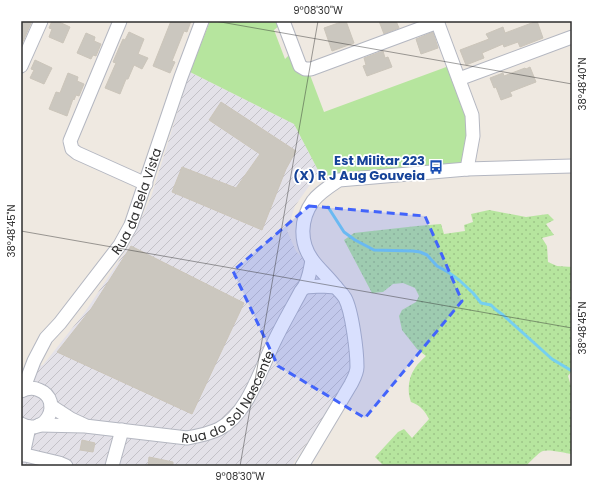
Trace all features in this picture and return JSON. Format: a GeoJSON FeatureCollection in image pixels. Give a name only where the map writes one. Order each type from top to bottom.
{"type":"FeatureCollection","features":[{"type":"Feature","properties":{"kind":"street"},"geometry":{"type":"LineString","coordinates":[[21,66],[41,21]]}},
{"type":"Feature","properties":{"kind":"street"},"geometry":{"type":"LineString","coordinates":[[120,21],[70,141],[72,148],[77,153],[146,184]]}},
{"type":"Feature","properties":{"kind":"street","name":"Rua da Bela Vista"},"geometry":{"type":"LineString","coordinates":[[22,390],[34,361],[46,338],[60,323],[120,245],[131,225],[202,21]]}},
{"type":"Feature","properties":{"kind":"street"},"geometry":{"type":"LineString","coordinates":[[283,21],[300,66],[311,69],[437,22],[472,115],[473,136],[467,169]]}},
{"type":"Feature","properties":{"kind":"street"},"geometry":{"type":"LineString","coordinates":[[459,78],[572,37]]}},
{"type":"Feature","properties":{"kind":"street"},"geometry":{"type":"LineString","coordinates":[[302,466],[356,376],[357,367],[356,344],[349,306],[344,296],[312,260],[304,244],[302,229],[306,214],[313,200],[323,190],[339,180],[467,169],[572,166]]}},
{"type":"Feature","properties":{"kind":"street","name":"Rua do Sol Nascente"},"geometry":{"type":"LineString","coordinates":[[86,426],[187,438],[204,435],[220,428],[235,416],[248,400],[274,340],[301,291],[305,287],[310,273],[312,260]]}},
{"type":"Feature","properties":{"kind":"street"},"geometry":{"type":"LineString","coordinates":[[305,287],[336,287]]}},
{"type":"Feature","properties":{"kind":"street"},"geometry":{"type":"LineString","coordinates":[[34,361],[36,375],[42,391]]}},
{"type":"Feature","properties":{"kind":"street"},"geometry":{"type":"LineString","coordinates":[[22,390],[36,388],[47,395],[50,400],[51,412],[48,418],[44,422],[30,425]]}},
{"type":"Feature","properties":{"kind":"street"},"geometry":{"type":"LineString","coordinates":[[51,406],[71,419],[86,426]]}},
{"type":"Feature","properties":{"kind":"street"},"geometry":{"type":"LineString","coordinates":[[30,425],[86,426]]}},
{"type":"Feature","properties":{"kind":"street"},"geometry":{"type":"LineString","coordinates":[[30,425],[22,455],[59,463],[66,466]]}},
{"type":"Feature","properties":{"kind":"street"},"geometry":{"type":"LineString","coordinates":[[112,466],[122,430]]}},
{"type":"Feature","properties":{"kind":"highlighted area"},"geometry":{"type":"Polygon","coordinates":[[[309,206],[425,216],[462,301],[365,418],[278,366],[233,271],[309,206]]]}},
{"type":"Feature","properties":{"kind":"shaded area"},"geometry":{"type":"Polygon","coordinates":[[[190,72],[294,124],[319,172],[295,206],[287,231],[296,251],[340,301],[345,313],[352,363],[349,377],[292,466],[21,466],[21,372],[43,365],[85,312],[129,246],[151,197],[190,72]]]}},
{"type":"Feature","properties":{"kind":"green space"},"geometry":{"type":"Polygon","coordinates":[[[210,21],[278,21],[280,25],[274,30],[285,59],[290,54],[310,75],[324,112],[449,66],[464,111],[468,129],[461,167],[334,178],[319,172],[294,124],[190,72],[210,21]]]}},
{"type":"Feature","properties":{"kind":"green space"},"geometry":{"type":"Polygon","coordinates":[[[489,210],[526,217],[548,214],[554,220],[546,224],[554,235],[542,238],[547,246],[548,262],[557,266],[572,267],[572,371],[568,376],[572,386],[572,454],[543,451],[526,466],[384,466],[375,457],[398,432],[404,429],[412,438],[429,419],[422,409],[411,402],[409,393],[410,380],[413,372],[417,365],[426,356],[417,349],[402,330],[399,316],[402,310],[416,302],[419,296],[415,288],[403,283],[393,284],[383,292],[372,293],[344,240],[354,233],[441,224],[444,234],[465,231],[464,225],[473,222],[471,214],[489,210]]]}},
{"type":"Feature","properties":{"kind":"building"},"geometry":{"type":"Polygon","coordinates":[[[21,21],[32,21],[21,46],[21,21]]]}},
{"type":"Feature","properties":{"kind":"building"},"geometry":{"type":"Polygon","coordinates":[[[52,21],[57,21],[70,27],[63,43],[49,37],[52,29],[49,28],[52,21]]]}},
{"type":"Feature","properties":{"kind":"building"},"geometry":{"type":"Polygon","coordinates":[[[171,21],[191,21],[187,32],[184,31],[172,61],[175,62],[170,73],[153,66],[171,21]]]}},
{"type":"Feature","properties":{"kind":"building"},"geometry":{"type":"Polygon","coordinates":[[[346,21],[354,43],[332,51],[324,28],[346,21]]]}},
{"type":"Feature","properties":{"kind":"building"},"geometry":{"type":"Polygon","coordinates":[[[379,21],[396,21],[399,28],[384,34],[379,21]]]}},
{"type":"Feature","properties":{"kind":"building"},"geometry":{"type":"Polygon","coordinates":[[[537,21],[543,38],[520,47],[518,42],[504,47],[503,44],[482,53],[484,58],[466,65],[460,50],[489,39],[486,34],[503,27],[505,33],[537,21]]]}},
{"type":"Feature","properties":{"kind":"building"},"geometry":{"type":"Polygon","coordinates":[[[129,32],[144,39],[138,54],[148,58],[142,69],[134,65],[120,94],[105,88],[116,63],[113,62],[119,48],[123,39],[125,40],[129,32]]]}},
{"type":"Feature","properties":{"kind":"building"},"geometry":{"type":"Polygon","coordinates":[[[433,32],[438,48],[421,54],[416,39],[433,32]]]}},
{"type":"Feature","properties":{"kind":"building"},"geometry":{"type":"Polygon","coordinates":[[[86,33],[95,37],[94,41],[101,44],[96,56],[93,55],[91,59],[77,53],[86,33]]]}},
{"type":"Feature","properties":{"kind":"building"},"geometry":{"type":"Polygon","coordinates":[[[383,51],[385,58],[388,57],[392,67],[367,76],[363,66],[366,65],[364,58],[383,51]]]}},
{"type":"Feature","properties":{"kind":"building"},"geometry":{"type":"Polygon","coordinates":[[[35,60],[52,68],[44,84],[30,78],[34,70],[31,69],[35,60]]]}},
{"type":"Feature","properties":{"kind":"building"},"geometry":{"type":"Polygon","coordinates":[[[530,67],[536,82],[510,92],[512,96],[501,100],[496,87],[494,88],[490,78],[503,73],[504,76],[530,67]]]}},
{"type":"Feature","properties":{"kind":"building"},"geometry":{"type":"Polygon","coordinates":[[[68,73],[78,77],[77,81],[84,84],[79,96],[76,95],[74,100],[73,99],[67,116],[49,109],[56,92],[60,93],[68,73]]]}},
{"type":"Feature","properties":{"kind":"building"},"geometry":{"type":"Polygon","coordinates":[[[221,102],[296,151],[286,169],[262,230],[172,192],[182,167],[236,188],[260,154],[209,120],[221,102]]]}},
{"type":"Feature","properties":{"kind":"building"},"geometry":{"type":"Polygon","coordinates":[[[131,246],[244,303],[192,414],[57,352],[91,309],[131,246]]]}},
{"type":"Feature","properties":{"kind":"building"},"geometry":{"type":"Polygon","coordinates":[[[82,440],[95,443],[93,452],[80,450],[82,440]]]}},
{"type":"Feature","properties":{"kind":"building"},"geometry":{"type":"Polygon","coordinates":[[[149,457],[173,462],[173,466],[148,466],[149,457]]]}},
{"type":"Feature","properties":{"kind":"waterway"},"geometry":{"type":"LineString","coordinates":[[328,207],[344,232],[355,240],[374,250],[413,251],[427,255],[437,266],[459,280],[481,303],[491,305],[552,359],[572,371]]}},
{"type":"Feature","properties":{"kind":"place","name":"Est Militar 223 (X) R J Aug Gouveia"},"geometry":{"type":"Point","coordinates":[436,167]}}]}
